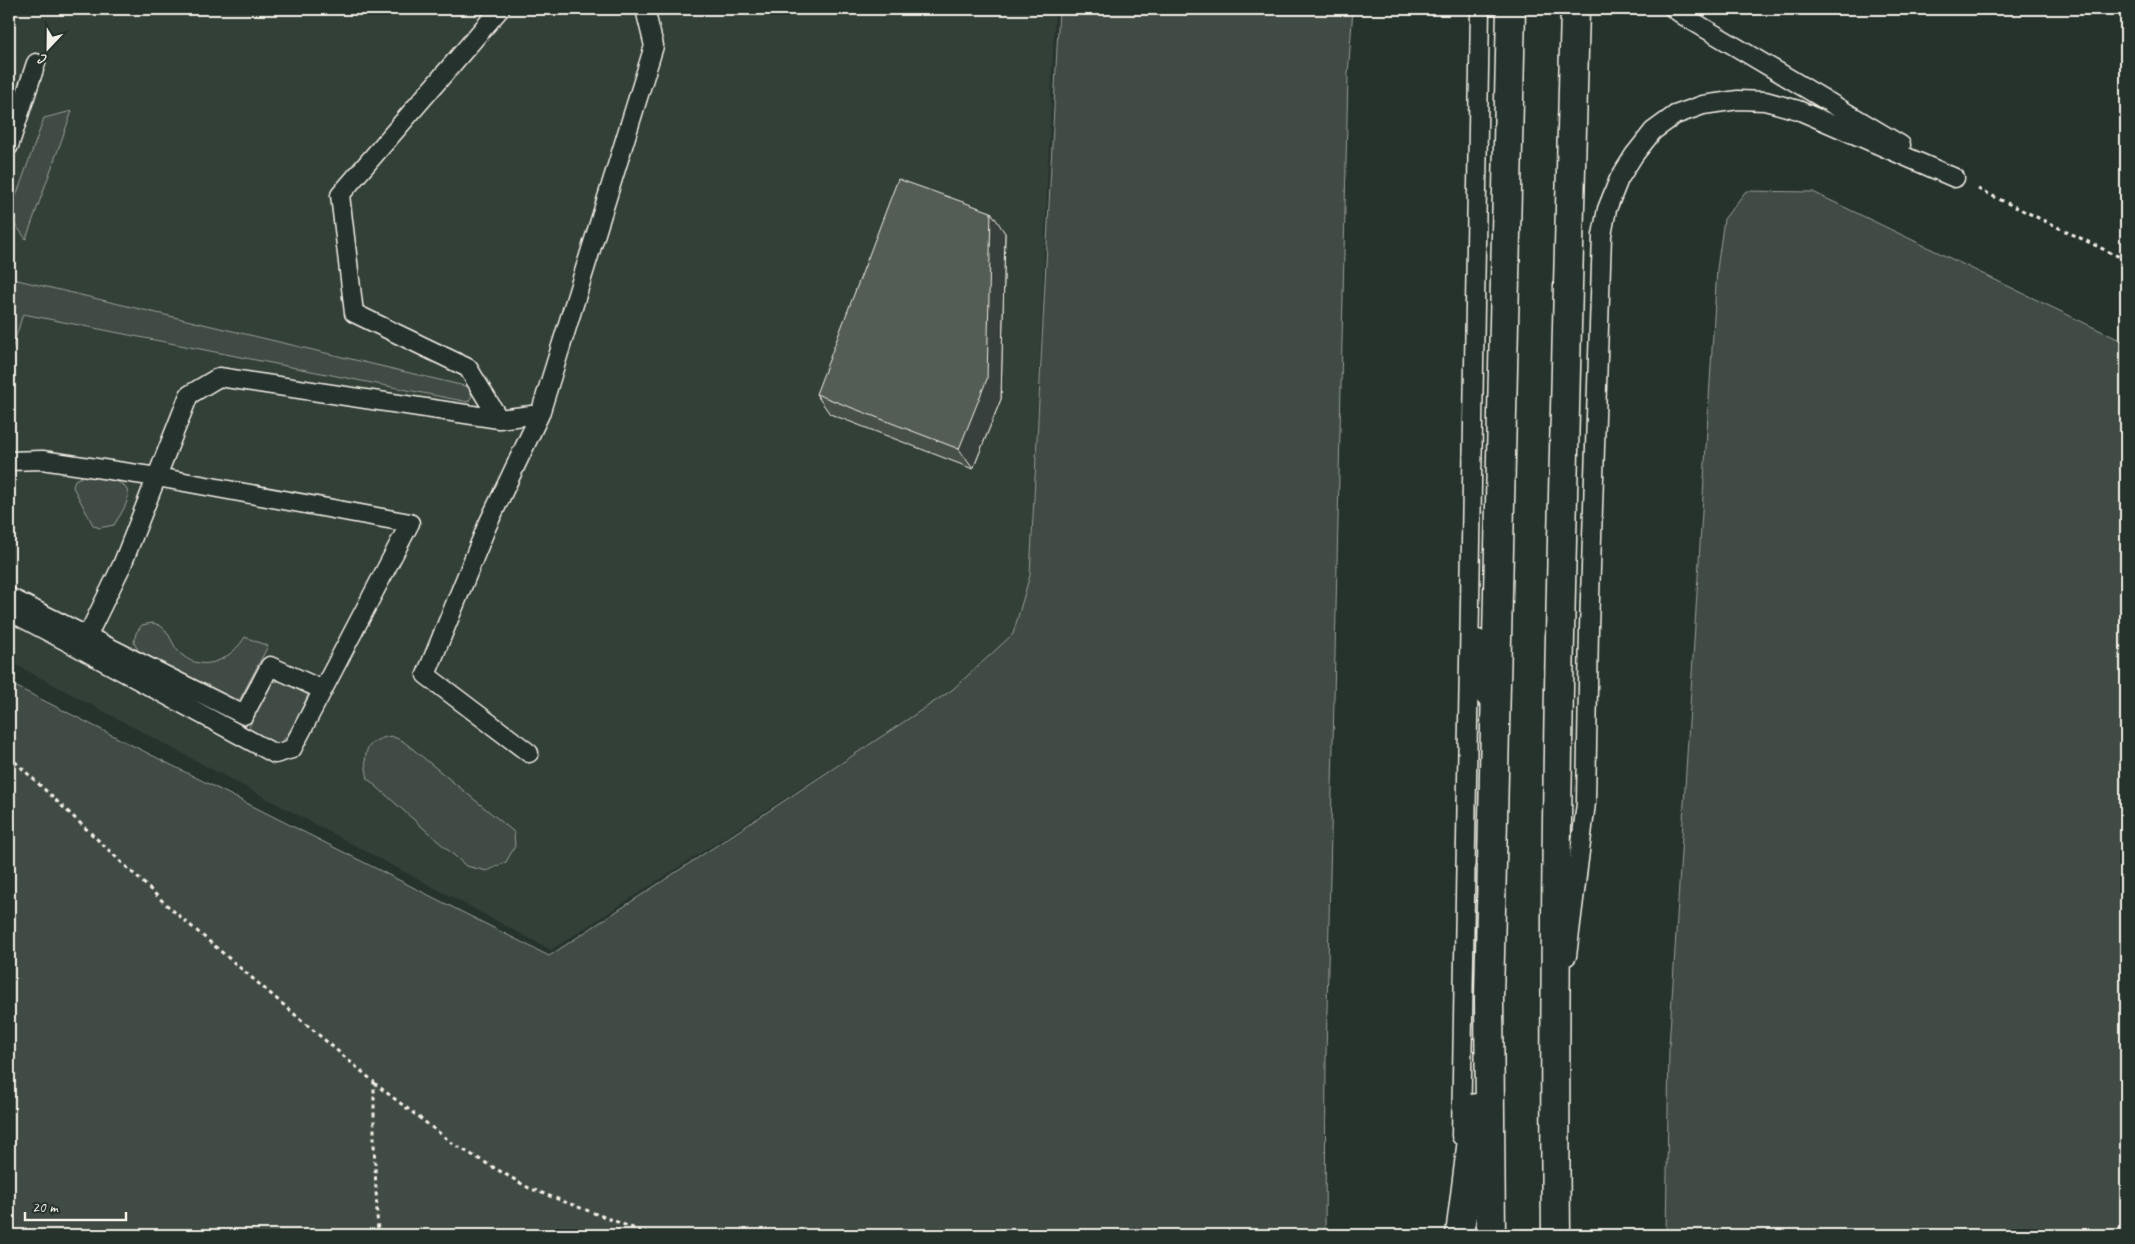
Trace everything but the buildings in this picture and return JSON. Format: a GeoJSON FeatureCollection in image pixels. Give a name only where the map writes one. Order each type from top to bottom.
{"type":"FeatureCollection","features":[{"type":"Feature","properties":{"kind":"highway"},"geometry":{"type":"LineString","coordinates":[[1491,1235],[1490,998],[1512,9]]}},
{"type":"Feature","properties":{"kind":"highway"},"geometry":{"type":"LineString","coordinates":[[1556,1235],[1555,1056],[1560,627],[1575,9]]}},
{"type":"Feature","properties":{"kind":"highway"},"geometry":{"type":"LineString","coordinates":[[1460,1235],[1490,998]]}},
{"type":"Feature","properties":{"kind":"lane"},"geometry":{"type":"LineString","coordinates":[[499,419],[468,368],[354,313],[340,195],[500,9]]}},
{"type":"Feature","properties":{"kind":"lane"},"geometry":{"type":"LineString","coordinates":[[529,753],[426,675],[487,526],[540,414],[654,46],[645,9]]}},
{"type":"Feature","properties":{"kind":"lane"},"geometry":{"type":"LineString","coordinates":[[1460,1235],[1480,9]]}},
{"type":"Feature","properties":{"kind":"lane"},"geometry":{"type":"LineString","coordinates":[[1674,9],[1955,178]]}},
{"type":"Feature","properties":{"kind":"lane"},"geometry":{"type":"LineString","coordinates":[[9,146],[36,63]]}},
{"type":"Feature","properties":{"kind":"lane"},"geometry":{"type":"LineString","coordinates":[[1555,1056],[1586,803],[1589,628],[1602,235],[1607,209],[1619,179],[1634,155],[1654,131],[1675,115],[1703,105],[1738,100],[1765,100],[1798,110],[1955,178]]}},
{"type":"Feature","properties":{"kind":"lane"},"geometry":{"type":"LineString","coordinates":[[84,643],[122,565],[189,395],[219,376],[499,419],[540,414]]}},
{"type":"Feature","properties":{"kind":"lane"},"geometry":{"type":"LineString","coordinates":[[9,461],[42,460],[157,477],[410,523],[292,749],[275,754],[9,597]]}},
{"type":"Feature","properties":{"kind":"lane"},"geometry":{"type":"LineString","coordinates":[[1470,576],[1495,773]]}},
{"type":"Feature","properties":{"kind":"lane"},"geometry":{"type":"LineString","coordinates":[[9,611],[244,715],[270,666],[323,690]]}},
{"type":"Feature","properties":{"kind":"path"},"geometry":{"type":"LineString","coordinates":[[1955,178],[2126,260]]}},
{"type":"Feature","properties":{"kind":"path"},"geometry":{"type":"LineString","coordinates":[[9,756],[170,908],[374,1082],[455,1145],[529,1188],[652,1235]]}},
{"type":"Feature","properties":{"kind":"path"},"geometry":{"type":"LineString","coordinates":[[374,1082],[374,1144],[378,1235]]}},
{"type":"Feature","properties":{"kind":"shaded area"},"geometry":{"type":"Polygon","coordinates":[[[9,9],[1055,9],[1030,575],[1013,634],[952,690],[551,950],[9,661],[9,9]]]}},
{"type":"Feature","properties":{"kind":"shaded area"},"geometry":{"type":"Polygon","coordinates":[[[1059,9],[1353,9],[1348,74],[1326,1056],[1325,1235],[9,1235],[9,683],[549,956],[952,690],[1013,634],[1030,575],[1059,9]]]}},
{"type":"Feature","properties":{"kind":"shaded area"},"geometry":{"type":"Polygon","coordinates":[[[72,111],[26,239],[9,216],[44,118],[72,111]]]}},
{"type":"Feature","properties":{"kind":"shaded area"},"geometry":{"type":"Polygon","coordinates":[[[1746,191],[1813,192],[2126,343],[2126,1235],[1666,1235],[1669,1047],[1717,269],[1724,219],[1746,191]]]}},
{"type":"Feature","properties":{"kind":"shaded area"},"geometry":{"type":"Polygon","coordinates":[[[9,278],[469,387],[472,396],[468,402],[23,314],[9,359],[9,278]]]}},
{"type":"Feature","properties":{"kind":"shaded area"},"geometry":{"type":"Polygon","coordinates":[[[83,476],[118,482],[127,490],[126,504],[114,525],[99,528],[93,525],[73,487],[75,480],[83,476]]]}},
{"type":"Feature","properties":{"kind":"shaded area"},"geometry":{"type":"Polygon","coordinates":[[[152,623],[163,628],[182,655],[191,661],[200,663],[209,663],[225,657],[240,645],[245,637],[268,646],[238,703],[139,652],[134,643],[136,633],[142,625],[152,623]]]}},
{"type":"Feature","properties":{"kind":"shaded area"},"geometry":{"type":"Polygon","coordinates":[[[280,681],[308,695],[288,734],[277,744],[270,746],[245,735],[272,682],[280,681]]]}},
{"type":"Feature","properties":{"kind":"shaded area"},"geometry":{"type":"Polygon","coordinates":[[[391,736],[403,741],[514,832],[515,846],[506,862],[487,871],[466,866],[368,779],[367,750],[375,741],[391,736]]]}}]}
